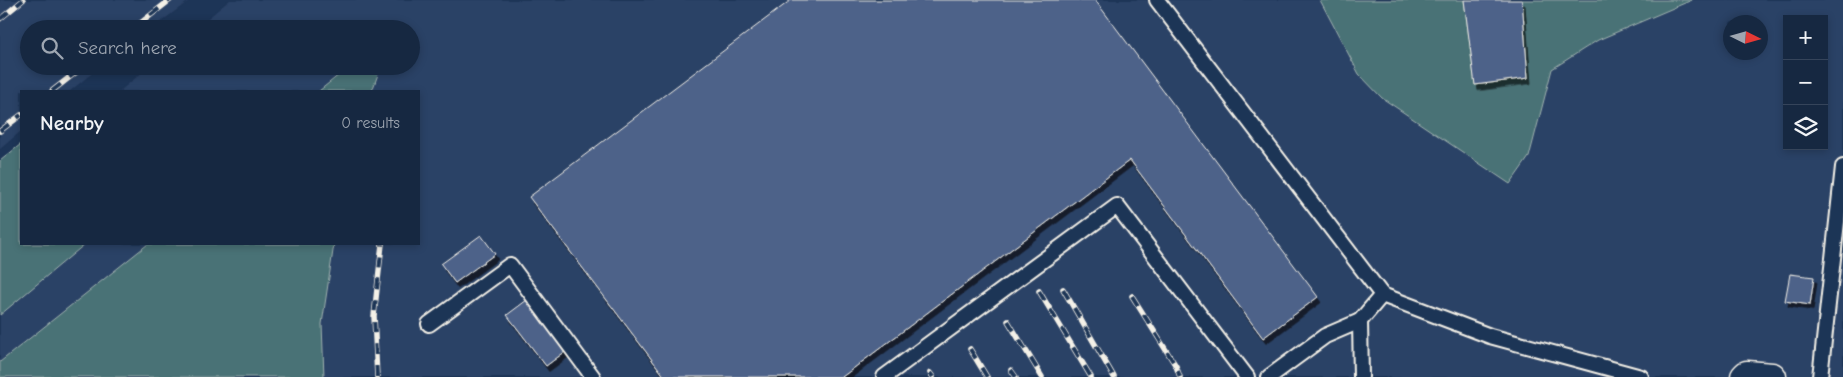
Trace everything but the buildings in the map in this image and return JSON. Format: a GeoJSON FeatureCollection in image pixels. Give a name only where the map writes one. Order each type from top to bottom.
{"type":"FeatureCollection","features":[{"type":"Feature","properties":{"kind":"street"},"geometry":{"type":"LineString","coordinates":[[1745,377],[1747,375],[1772,377]]}},
{"type":"Feature","properties":{"kind":"lane"},"geometry":{"type":"LineString","coordinates":[[1157,0],[1382,295],[1490,336],[1641,377]]}},
{"type":"Feature","properties":{"kind":"lane"},"geometry":{"type":"LineString","coordinates":[[1820,377],[1843,167]]}},
{"type":"Feature","properties":{"kind":"lane"},"geometry":{"type":"LineString","coordinates":[[884,377],[1117,206],[1247,377]]}},
{"type":"Feature","properties":{"kind":"lane"},"geometry":{"type":"LineString","coordinates":[[429,324],[510,265],[592,377]]}},
{"type":"Feature","properties":{"kind":"lane"},"geometry":{"type":"LineString","coordinates":[[1269,377],[1325,336],[1360,321],[1382,295]]}},
{"type":"Feature","properties":{"kind":"lane"},"geometry":{"type":"LineString","coordinates":[[1360,321],[1361,377]]}},
{"type":"Feature","properties":{"kind":"shaded area"},"geometry":{"type":"Polygon","coordinates":[[[0,0],[190,0],[163,20],[20,20],[20,75],[90,75],[71,90],[20,90],[20,132],[0,149],[0,0]]]}},
{"type":"Feature","properties":{"kind":"shaded area"},"geometry":{"type":"Polygon","coordinates":[[[230,0],[1843,0],[1843,377],[0,377],[0,191],[20,245],[420,245],[420,90],[121,90],[139,75],[420,75],[420,20],[206,20],[230,0]]]}},
{"type":"Feature","properties":{"kind":"green space"},"geometry":{"type":"Polygon","coordinates":[[[1320,0],[1464,0],[1475,85],[1528,78],[1522,0],[1692,0],[1598,40],[1552,69],[1529,157],[1510,184],[1382,98],[1359,74],[1320,0]]]}},
{"type":"Feature","properties":{"kind":"green space"},"geometry":{"type":"Polygon","coordinates":[[[339,75],[378,75],[372,90],[320,90],[339,75]]]}},
{"type":"Feature","properties":{"kind":"green space"},"geometry":{"type":"Polygon","coordinates":[[[20,145],[20,245],[84,245],[0,315],[0,161],[20,145]]]}},
{"type":"Feature","properties":{"kind":"green space"},"geometry":{"type":"Polygon","coordinates":[[[147,245],[334,245],[322,324],[324,377],[0,377],[0,362],[147,245]]]}},
{"type":"Feature","properties":{"kind":"railway"},"geometry":{"type":"LineString","coordinates":[[0,19],[23,0]]}},
{"type":"Feature","properties":{"kind":"railway"},"geometry":{"type":"LineString","coordinates":[[144,20],[170,0]]}},
{"type":"Feature","properties":{"kind":"railway"},"geometry":{"type":"LineString","coordinates":[[53,90],[72,75]]}},
{"type":"Feature","properties":{"kind":"railway"},"geometry":{"type":"LineString","coordinates":[[0,131],[20,116]]}},
{"type":"Feature","properties":{"kind":"railway"},"geometry":{"type":"LineString","coordinates":[[377,377],[374,316],[382,245]]}},
{"type":"Feature","properties":{"kind":"railway"},"geometry":{"type":"LineString","coordinates":[[1063,289],[1114,377]]}},
{"type":"Feature","properties":{"kind":"railway"},"geometry":{"type":"LineString","coordinates":[[1039,291],[1091,377]]}},
{"type":"Feature","properties":{"kind":"railway"},"geometry":{"type":"LineString","coordinates":[[1132,296],[1176,366],[1180,377]]}},
{"type":"Feature","properties":{"kind":"railway"},"geometry":{"type":"LineString","coordinates":[[1008,321],[1042,377]]}},
{"type":"Feature","properties":{"kind":"railway"},"geometry":{"type":"LineString","coordinates":[[970,349],[987,377]]}},
{"type":"Feature","properties":{"kind":"railway"},"geometry":{"type":"LineString","coordinates":[[1011,370],[1016,377]]}},
{"type":"Feature","properties":{"kind":"railway"},"geometry":{"type":"LineString","coordinates":[[930,373],[933,377]]}}]}
